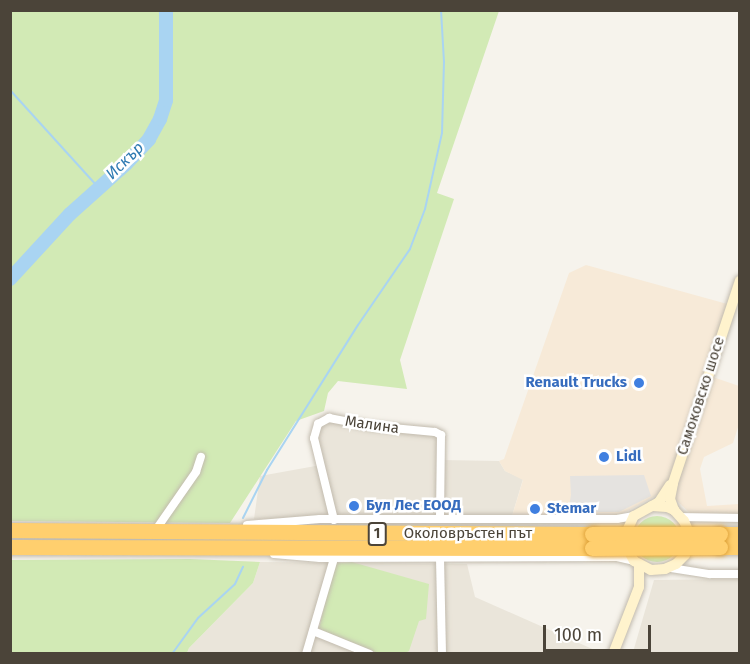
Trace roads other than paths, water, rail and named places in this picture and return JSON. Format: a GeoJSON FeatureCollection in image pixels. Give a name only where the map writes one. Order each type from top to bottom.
{"type":"FeatureCollection","features":[{"type":"Feature","properties":{"kind":"highway","name":"Околовръстен път"},"geometry":{"type":"LineString","coordinates":[[10,530],[592,541]]}},
{"type":"Feature","properties":{"kind":"highway","name":"Околовръстен път"},"geometry":{"type":"LineString","coordinates":[[10,547],[720,540],[740,534]]}},
{"type":"Feature","properties":{"kind":"highway","name":"Околовръстен път"},"geometry":{"type":"LineString","coordinates":[[720,540],[740,547]]}},
{"type":"Feature","properties":{"kind":"main road","name":"Самоковско шосе"},"geometry":{"type":"LineString","coordinates":[[675,476],[740,281]]}},
{"type":"Feature","properties":{"kind":"main road"},"geometry":{"type":"LineString","coordinates":[[616,653],[639,587],[636,562],[627,548],[625,535],[634,516],[664,497],[675,476]]}},
{"type":"Feature","properties":{"kind":"main road"},"geometry":{"type":"LineString","coordinates":[[636,562],[658,570],[670,568],[680,561],[688,547],[689,533],[670,499],[675,476]]}},
{"type":"Feature","properties":{"kind":"main road"},"geometry":{"type":"LineString","coordinates":[[652,506],[678,513]]}},
{"type":"Feature","properties":{"kind":"main road"},"geometry":{"type":"LineString","coordinates":[[639,587],[658,570]]}},
{"type":"Feature","properties":{"kind":"street","name":"Малина"},"geometry":{"type":"LineString","coordinates":[[334,520],[314,438],[318,424],[328,418],[371,426],[435,432],[441,435],[440,519]]}},
{"type":"Feature","properties":{"kind":"street"},"geometry":{"type":"LineString","coordinates":[[158,531],[196,472],[201,457]]}},
{"type":"Feature","properties":{"kind":"street"},"geometry":{"type":"LineString","coordinates":[[678,513],[740,518]]}},
{"type":"Feature","properties":{"kind":"street","name":"Околовръстен път"},"geometry":{"type":"LineString","coordinates":[[158,531],[334,520],[617,519],[634,516]]}},
{"type":"Feature","properties":{"kind":"street","name":"Околовръстен път"},"geometry":{"type":"LineString","coordinates":[[192,547],[334,558],[617,557],[636,562]]}},
{"type":"Feature","properties":{"kind":"street"},"geometry":{"type":"LineString","coordinates":[[306,654],[334,558]]}},
{"type":"Feature","properties":{"kind":"street"},"geometry":{"type":"LineString","coordinates":[[440,558],[442,654]]}},
{"type":"Feature","properties":{"kind":"street"},"geometry":{"type":"LineString","coordinates":[[670,568],[710,574],[740,574]]}},
{"type":"Feature","properties":{"kind":"street"},"geometry":{"type":"LineString","coordinates":[[313,631],[370,654]]}},
{"type":"Feature","properties":{"kind":"waterway","name":"Искър"},"geometry":{"type":"LineString","coordinates":[[10,279],[70,214],[126,164],[149,139],[160,119],[166,100],[166,10]]}},
{"type":"Feature","properties":{"kind":"waterway"},"geometry":{"type":"LineString","coordinates":[[243,518],[267,470],[358,325],[410,249],[425,209],[442,133],[444,62],[441,10]]}},
{"type":"Feature","properties":{"kind":"waterway"},"geometry":{"type":"LineString","coordinates":[[10,90],[99,188]]}},
{"type":"Feature","properties":{"kind":"waterway"},"geometry":{"type":"LineString","coordinates":[[172,654],[198,618],[235,584],[243,567]]}},
{"type":"Feature","properties":{"kind":"place","name":"Renault Trucks"},"geometry":{"type":"Point","coordinates":[639,383]}},
{"type":"Feature","properties":{"kind":"place","name":"Lidl"},"geometry":{"type":"Point","coordinates":[604,457]}},
{"type":"Feature","properties":{"kind":"place","name":"Бул Лес ЕООД"},"geometry":{"type":"Point","coordinates":[354,506]}},
{"type":"Feature","properties":{"kind":"place","name":"Stemar"},"geometry":{"type":"Point","coordinates":[535,509]}}]}
